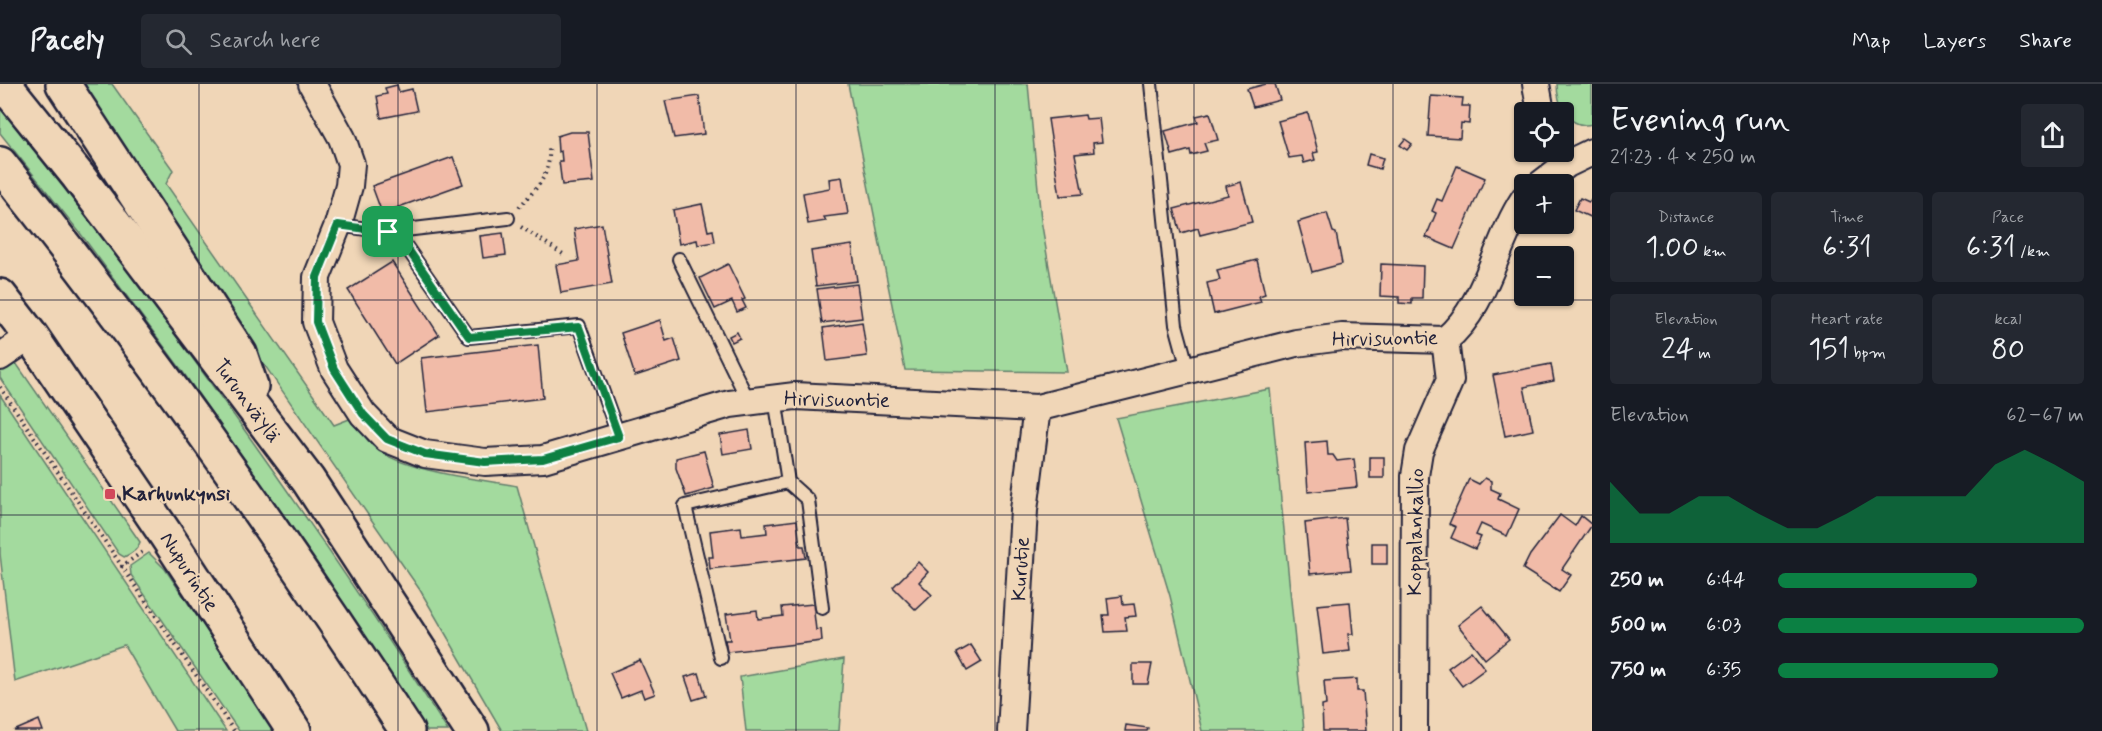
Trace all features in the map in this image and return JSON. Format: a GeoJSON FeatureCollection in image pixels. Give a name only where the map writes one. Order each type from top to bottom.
{"type":"FeatureCollection","features":[{"type":"Feature","properties":{"kind":"main road","name":"Turunväylä"},"geometry":{"type":"LineString","coordinates":[[4,84],[78,176],[308,480],[472,731]]}},
{"type":"Feature","properties":{"kind":"main road"},"geometry":{"type":"LineString","coordinates":[[63,84],[240,354],[263,422]]}},
{"type":"Feature","properties":{"kind":"main road"},"geometry":{"type":"LineString","coordinates":[[0,164],[137,340],[275,533],[407,731]]}},
{"type":"Feature","properties":{"kind":"main road","name":"Nupurintie"},"geometry":{"type":"LineString","coordinates":[[0,296],[31,336],[294,731]]}},
{"type":"Feature","properties":{"kind":"street","name":"Hirvisuontie"},"geometry":{"type":"LineString","coordinates":[[312,84],[342,138],[351,164],[349,186],[338,225],[317,277],[316,322],[334,369],[363,414],[387,439],[425,454],[485,462],[543,459],[730,404],[775,398],[795,396],[1036,408],[1296,343],[1342,337],[1445,340],[1456,332],[1475,301],[1514,220]]}},
{"type":"Feature","properties":{"kind":"street"},"geometry":{"type":"LineString","coordinates":[[1536,84],[1539,102]]}},
{"type":"Feature","properties":{"kind":"street"},"geometry":{"type":"LineString","coordinates":[[1574,151],[1592,152]]}},
{"type":"Feature","properties":{"kind":"street"},"geometry":{"type":"LineString","coordinates":[[0,357],[31,336]]}},
{"type":"Feature","properties":{"kind":"street","name":"Koppalankallio"},"geometry":{"type":"LineString","coordinates":[[1414,731],[1415,476],[1419,451],[1450,380],[1445,340]]}},
{"type":"Feature","properties":{"kind":"street","name":"Kurutie"},"geometry":{"type":"LineString","coordinates":[[1011,731],[1024,510],[1036,408]]}},
{"type":"Feature","properties":{"kind":"lane"},"geometry":{"type":"LineString","coordinates":[[1150,84],[1176,325],[1188,369]]}},
{"type":"Feature","properties":{"kind":"lane"},"geometry":{"type":"LineString","coordinates":[[338,225],[388,232],[508,218]]}},
{"type":"Feature","properties":{"kind":"lane"},"geometry":{"type":"LineString","coordinates":[[388,232],[405,245],[469,337],[579,327],[619,437]]}},
{"type":"Feature","properties":{"kind":"lane"},"geometry":{"type":"LineString","coordinates":[[679,259],[749,402]]}},
{"type":"Feature","properties":{"kind":"lane"},"geometry":{"type":"LineString","coordinates":[[775,398],[788,482],[808,500],[822,608]]}},
{"type":"Feature","properties":{"kind":"lane"},"geometry":{"type":"LineString","coordinates":[[721,658],[685,506],[788,482]]}},
{"type":"Feature","properties":{"kind":"path"},"geometry":{"type":"LineString","coordinates":[[549,147],[550,166],[534,191],[508,218],[563,254]]}},
{"type":"Feature","properties":{"kind":"path"},"geometry":{"type":"LineString","coordinates":[[0,387],[234,731]]}},
{"type":"Feature","properties":{"kind":"green space"},"geometry":{"type":"Polygon","coordinates":[[[79,84],[112,84],[173,170],[166,184],[334,425],[352,418],[375,448],[404,463],[423,469],[517,486],[586,731],[502,731],[420,590],[196,266],[79,84]]]}},
{"type":"Feature","properties":{"kind":"green space"},"geometry":{"type":"Polygon","coordinates":[[[848,84],[1028,84],[1041,220],[1067,372],[905,370],[848,84]]]}},
{"type":"Feature","properties":{"kind":"green space"},"geometry":{"type":"Polygon","coordinates":[[[1557,84],[1592,84],[1592,124],[1584,125],[1574,122],[1574,102],[1560,102],[1557,84]]]}},
{"type":"Feature","properties":{"kind":"green space"},"geometry":{"type":"Polygon","coordinates":[[[0,107],[176,335],[288,491],[448,731],[427,731],[315,560],[180,368],[80,233],[0,133],[0,107]]]}},
{"type":"Feature","properties":{"kind":"green space"},"geometry":{"type":"Polygon","coordinates":[[[12,360],[140,542],[132,553],[124,557],[119,554],[0,378],[0,365],[12,360]]]}},
{"type":"Feature","properties":{"kind":"green space"},"geometry":{"type":"Polygon","coordinates":[[[1270,389],[1304,731],[1202,731],[1170,596],[1116,418],[1270,389]]]}},
{"type":"Feature","properties":{"kind":"green space"},"geometry":{"type":"Polygon","coordinates":[[[0,395],[226,731],[175,731],[124,645],[15,682],[0,554],[0,395]]]}},
{"type":"Feature","properties":{"kind":"green space"},"geometry":{"type":"Polygon","coordinates":[[[149,553],[165,569],[275,731],[239,731],[131,575],[130,566],[149,553]]]}},
{"type":"Feature","properties":{"kind":"green space"},"geometry":{"type":"Polygon","coordinates":[[[844,659],[839,731],[746,731],[740,677],[844,659]]]}},
{"type":"Feature","properties":{"kind":"building"},"geometry":{"type":"Polygon","coordinates":[[[1275,84],[1280,100],[1253,107],[1247,89],[1275,84]]]}},
{"type":"Feature","properties":{"kind":"building"},"geometry":{"type":"Polygon","coordinates":[[[397,85],[399,92],[412,89],[417,111],[381,118],[377,96],[387,94],[385,88],[397,85]]]}},
{"type":"Feature","properties":{"kind":"building"},"geometry":{"type":"Polygon","coordinates":[[[699,96],[704,134],[674,138],[665,101],[699,96]]]}},
{"type":"Feature","properties":{"kind":"building"},"geometry":{"type":"Polygon","coordinates":[[[1431,96],[1463,98],[1462,106],[1470,106],[1469,124],[1461,123],[1460,138],[1428,136],[1431,96]]]}},
{"type":"Feature","properties":{"kind":"building"},"geometry":{"type":"Polygon","coordinates":[[[1210,113],[1218,140],[1204,143],[1207,151],[1191,155],[1190,150],[1172,155],[1165,131],[1198,122],[1196,116],[1210,113]]]}},
{"type":"Feature","properties":{"kind":"building"},"geometry":{"type":"Polygon","coordinates":[[[1308,113],[1318,152],[1313,153],[1315,160],[1304,163],[1302,156],[1289,158],[1278,121],[1308,113]]]}},
{"type":"Feature","properties":{"kind":"building"},"geometry":{"type":"Polygon","coordinates":[[[1085,115],[1086,119],[1099,118],[1102,142],[1093,143],[1094,152],[1075,154],[1083,194],[1060,196],[1048,119],[1085,115]]]}},
{"type":"Feature","properties":{"kind":"building"},"geometry":{"type":"Polygon","coordinates":[[[570,132],[588,132],[594,182],[562,185],[559,161],[562,161],[561,151],[558,152],[557,136],[570,132]]]}},
{"type":"Feature","properties":{"kind":"building"},"geometry":{"type":"Polygon","coordinates":[[[1405,139],[1412,144],[1407,150],[1400,145],[1405,139]]]}},
{"type":"Feature","properties":{"kind":"building"},"geometry":{"type":"Polygon","coordinates":[[[1369,154],[1383,158],[1380,169],[1366,165],[1369,154]]]}},
{"type":"Feature","properties":{"kind":"building"},"geometry":{"type":"Polygon","coordinates":[[[453,157],[463,184],[382,213],[372,186],[453,157]]]}},
{"type":"Feature","properties":{"kind":"building"},"geometry":{"type":"Polygon","coordinates":[[[1457,166],[1485,178],[1454,249],[1426,237],[1436,213],[1432,211],[1437,199],[1442,201],[1457,166]]]}},
{"type":"Feature","properties":{"kind":"building"},"geometry":{"type":"Polygon","coordinates":[[[842,177],[848,214],[824,217],[826,221],[808,224],[803,193],[830,188],[829,179],[842,177]]]}},
{"type":"Feature","properties":{"kind":"building"},"geometry":{"type":"Polygon","coordinates":[[[1241,182],[1252,222],[1200,235],[1198,228],[1181,233],[1174,209],[1228,195],[1226,186],[1241,182]]]}},
{"type":"Feature","properties":{"kind":"building"},"geometry":{"type":"Polygon","coordinates":[[[1580,198],[1589,202],[1592,198],[1592,218],[1574,210],[1580,198]]]}},
{"type":"Feature","properties":{"kind":"building"},"geometry":{"type":"Polygon","coordinates":[[[702,204],[708,231],[713,230],[715,242],[698,245],[697,240],[679,244],[673,210],[702,204]]]}},
{"type":"Feature","properties":{"kind":"building"},"geometry":{"type":"Polygon","coordinates":[[[1327,213],[1333,232],[1336,233],[1342,264],[1312,272],[1298,222],[1327,213]]]}},
{"type":"Feature","properties":{"kind":"building"},"geometry":{"type":"Polygon","coordinates":[[[602,224],[612,284],[561,293],[556,265],[579,261],[574,229],[602,224]]]}},
{"type":"Feature","properties":{"kind":"building"},"geometry":{"type":"Polygon","coordinates":[[[503,233],[506,255],[483,258],[480,236],[503,233]]]}},
{"type":"Feature","properties":{"kind":"building"},"geometry":{"type":"Polygon","coordinates":[[[852,245],[857,281],[816,286],[811,251],[852,245]]]}},
{"type":"Feature","properties":{"kind":"building"},"geometry":{"type":"Polygon","coordinates":[[[1257,260],[1265,294],[1259,296],[1261,302],[1214,314],[1207,283],[1220,280],[1217,270],[1257,260]]]}},
{"type":"Feature","properties":{"kind":"building"},"geometry":{"type":"Polygon","coordinates":[[[392,262],[439,335],[395,364],[348,290],[392,262]]]}},
{"type":"Feature","properties":{"kind":"building"},"geometry":{"type":"Polygon","coordinates":[[[728,264],[745,299],[742,300],[746,308],[737,312],[732,301],[715,309],[700,278],[728,264]]]}},
{"type":"Feature","properties":{"kind":"building"},"geometry":{"type":"Polygon","coordinates":[[[1381,264],[1423,266],[1422,298],[1412,298],[1412,304],[1399,303],[1399,297],[1380,296],[1381,264]]]}},
{"type":"Feature","properties":{"kind":"building"},"geometry":{"type":"Polygon","coordinates":[[[857,284],[862,318],[822,323],[817,289],[857,284]]]}},
{"type":"Feature","properties":{"kind":"building"},"geometry":{"type":"Polygon","coordinates":[[[660,320],[666,341],[674,338],[681,361],[635,376],[621,333],[660,320]]]}},
{"type":"Feature","properties":{"kind":"building"},"geometry":{"type":"Polygon","coordinates":[[[862,322],[867,356],[827,361],[823,328],[862,322]]]}},
{"type":"Feature","properties":{"kind":"building"},"geometry":{"type":"Polygon","coordinates":[[[737,332],[740,338],[732,342],[729,336],[737,332]]]}},
{"type":"Feature","properties":{"kind":"building"},"geometry":{"type":"Polygon","coordinates":[[[538,345],[543,398],[427,412],[421,358],[538,345]]]}},
{"type":"Feature","properties":{"kind":"building"},"geometry":{"type":"Polygon","coordinates":[[[1551,364],[1554,381],[1524,387],[1533,430],[1505,436],[1493,375],[1551,364]]]}},
{"type":"Feature","properties":{"kind":"building"},"geometry":{"type":"Polygon","coordinates":[[[749,430],[752,449],[723,454],[720,435],[749,430]]]}},
{"type":"Feature","properties":{"kind":"building"},"geometry":{"type":"Polygon","coordinates":[[[1327,441],[1328,455],[1333,455],[1337,461],[1354,459],[1357,487],[1308,492],[1305,443],[1327,441]]]}},
{"type":"Feature","properties":{"kind":"building"},"geometry":{"type":"Polygon","coordinates":[[[704,451],[714,488],[686,496],[676,468],[676,458],[704,451]]]}},
{"type":"Feature","properties":{"kind":"building"},"geometry":{"type":"Polygon","coordinates":[[[1370,457],[1384,457],[1384,478],[1370,478],[1370,457]]]}},
{"type":"Feature","properties":{"kind":"building"},"geometry":{"type":"Polygon","coordinates":[[[1485,478],[1491,481],[1491,489],[1500,493],[1498,499],[1519,509],[1507,536],[1481,524],[1476,535],[1481,537],[1475,549],[1451,538],[1456,527],[1449,524],[1469,479],[1479,484],[1485,478]]]}},
{"type":"Feature","properties":{"kind":"building"},"geometry":{"type":"Polygon","coordinates":[[[1560,515],[1575,526],[1581,516],[1592,525],[1562,569],[1571,575],[1559,592],[1523,569],[1530,555],[1560,515]]]}},
{"type":"Feature","properties":{"kind":"building"},"geometry":{"type":"Polygon","coordinates":[[[1345,518],[1351,570],[1310,574],[1305,523],[1345,518]]]}},
{"type":"Feature","properties":{"kind":"building"},"geometry":{"type":"Polygon","coordinates":[[[797,520],[800,546],[804,546],[806,558],[710,569],[709,557],[713,557],[710,531],[741,527],[742,536],[767,533],[766,524],[797,520]]]}},
{"type":"Feature","properties":{"kind":"building"},"geometry":{"type":"Polygon","coordinates":[[[1372,543],[1387,543],[1387,564],[1372,564],[1372,543]]]}},
{"type":"Feature","properties":{"kind":"building"},"geometry":{"type":"Polygon","coordinates":[[[918,562],[928,572],[919,582],[932,595],[916,610],[893,587],[918,562]]]}},
{"type":"Feature","properties":{"kind":"building"},"geometry":{"type":"Polygon","coordinates":[[[1122,596],[1123,605],[1134,604],[1136,616],[1125,617],[1127,631],[1105,632],[1103,615],[1109,615],[1107,598],[1122,596]]]}},
{"type":"Feature","properties":{"kind":"building"},"geometry":{"type":"Polygon","coordinates":[[[1350,602],[1353,634],[1348,634],[1350,651],[1323,654],[1317,605],[1350,602]]]}},
{"type":"Feature","properties":{"kind":"building"},"geometry":{"type":"Polygon","coordinates":[[[813,604],[816,630],[821,629],[822,641],[727,652],[725,640],[730,640],[726,614],[757,610],[758,619],[783,616],[782,607],[813,604]]]}},
{"type":"Feature","properties":{"kind":"building"},"geometry":{"type":"Polygon","coordinates":[[[1482,606],[1509,639],[1485,659],[1458,625],[1482,606]]]}},
{"type":"Feature","properties":{"kind":"building"},"geometry":{"type":"Polygon","coordinates":[[[971,645],[982,662],[967,671],[957,653],[971,645]]]}},
{"type":"Feature","properties":{"kind":"building"},"geometry":{"type":"Polygon","coordinates":[[[1471,651],[1485,669],[1462,686],[1448,668],[1471,651]]]}},
{"type":"Feature","properties":{"kind":"building"},"geometry":{"type":"Polygon","coordinates":[[[640,660],[655,694],[644,698],[641,690],[621,698],[610,673],[640,660]]]}},
{"type":"Feature","properties":{"kind":"building"},"geometry":{"type":"Polygon","coordinates":[[[1133,664],[1152,664],[1148,684],[1133,684],[1133,664]]]}},
{"type":"Feature","properties":{"kind":"building"},"geometry":{"type":"Polygon","coordinates":[[[699,673],[706,696],[693,700],[685,677],[699,673]]]}},
{"type":"Feature","properties":{"kind":"building"},"geometry":{"type":"Polygon","coordinates":[[[1357,679],[1357,691],[1363,691],[1366,731],[1323,731],[1322,706],[1326,705],[1324,681],[1357,679]]]}},
{"type":"Feature","properties":{"kind":"building"},"geometry":{"type":"Polygon","coordinates":[[[39,720],[43,731],[14,731],[16,730],[39,720]]]}},
{"type":"Feature","properties":{"kind":"building"},"geometry":{"type":"Polygon","coordinates":[[[1126,725],[1148,728],[1147,731],[1125,731],[1126,725]]]}},
{"type":"Feature","properties":{"kind":"place","name":"Karhunkynsi"},"geometry":{"type":"Point","coordinates":[110,494]}},
{"type":"Feature","properties":{"kind":"route"},"geometry":{"type":"LineString","coordinates":[[338,225],[388,232],[405,245],[469,337],[579,327],[619,437],[543,459],[485,462],[425,454],[387,439],[363,414],[334,369],[316,322],[317,277],[338,225]]}}]}
